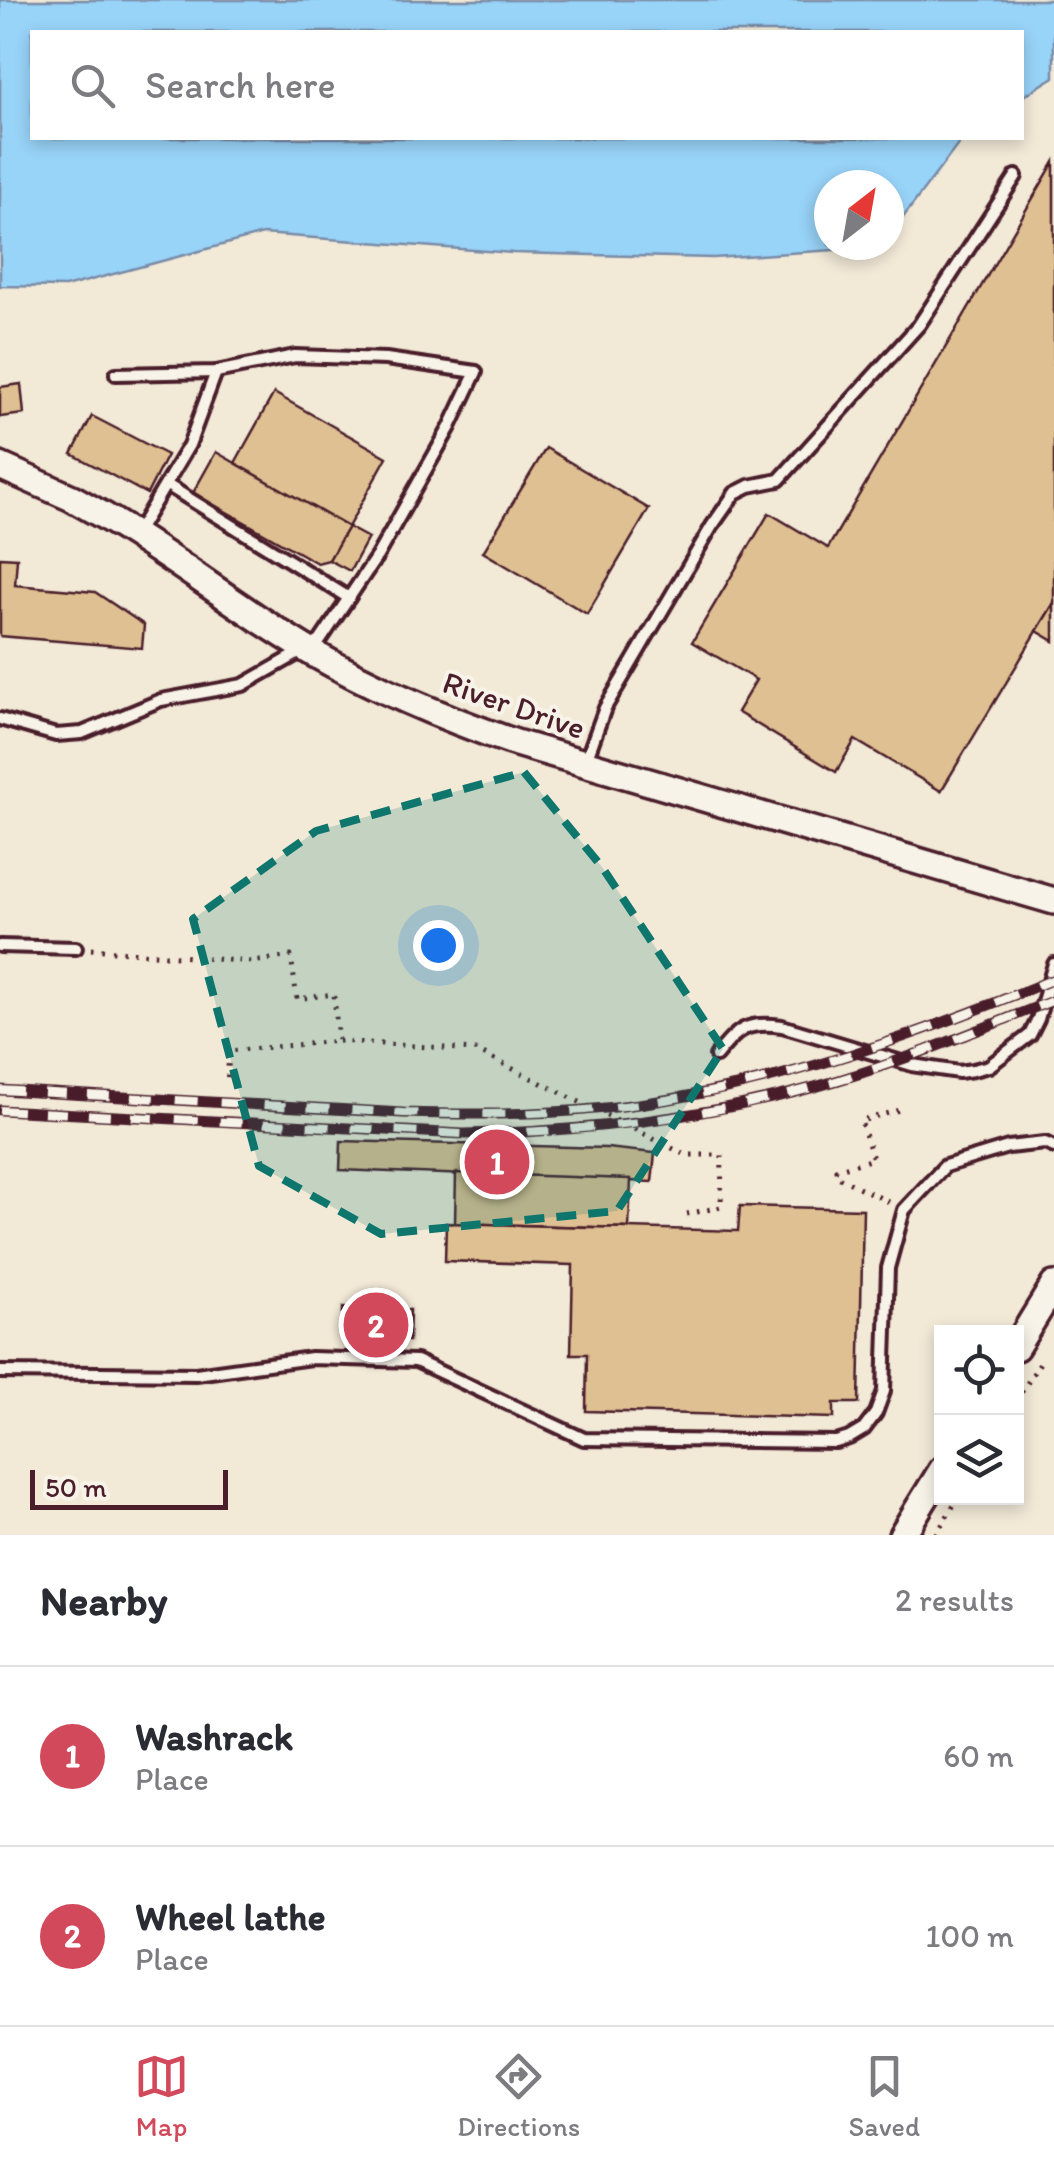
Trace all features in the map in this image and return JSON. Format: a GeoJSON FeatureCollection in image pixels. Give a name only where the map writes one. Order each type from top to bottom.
{"type":"FeatureCollection","features":[{"type":"Feature","properties":{"kind":"street","name":"River Drive"},"geometry":{"type":"LineString","coordinates":[[0,466],[72,498],[136,535],[307,649],[436,714],[516,744],[1054,901]]}},
{"type":"Feature","properties":{"kind":"street"},"geometry":{"type":"LineString","coordinates":[[1024,1334],[1054,1285]]}},
{"type":"Feature","properties":{"kind":"street"},"geometry":{"type":"LineString","coordinates":[[902,1535],[934,1483]]}},
{"type":"Feature","properties":{"kind":"lane"},"geometry":{"type":"LineString","coordinates":[[585,764],[605,708],[735,493],[779,480],[906,339],[1016,176]]}},
{"type":"Feature","properties":{"kind":"lane"},"geometry":{"type":"LineString","coordinates":[[0,719],[56,735],[82,733],[161,700],[243,685],[320,640],[377,556],[441,444],[476,372],[386,359],[295,356],[216,372],[116,374]]}},
{"type":"Feature","properties":{"kind":"lane"},"geometry":{"type":"LineString","coordinates":[[136,535],[189,445],[216,372]]}},
{"type":"Feature","properties":{"kind":"lane"},"geometry":{"type":"LineString","coordinates":[[167,485],[349,598]]}},
{"type":"Feature","properties":{"kind":"lane"},"geometry":{"type":"LineString","coordinates":[[0,946],[76,948]]}},
{"type":"Feature","properties":{"kind":"lane"},"geometry":{"type":"LineString","coordinates":[[716,1056],[740,1029],[760,1024],[782,1026],[927,1068],[959,1072],[988,1066],[1030,1035],[1054,964]]}},
{"type":"Feature","properties":{"kind":"lane"},"geometry":{"type":"LineString","coordinates":[[0,1372],[196,1374],[311,1358],[416,1361],[584,1439],[836,1442],[864,1430],[884,1391],[888,1268],[904,1210],[946,1166],[1008,1148],[1045,1143],[1054,1147]]}},
{"type":"Feature","properties":{"kind":"path"},"geometry":{"type":"LineString","coordinates":[[76,948],[252,962],[291,956],[297,999],[334,994],[338,1041]]}},
{"type":"Feature","properties":{"kind":"path"},"geometry":{"type":"LineString","coordinates":[[227,1085],[230,1052],[338,1041],[475,1050],[686,1155],[722,1155],[721,1207],[687,1214]]}},
{"type":"Feature","properties":{"kind":"path"},"geometry":{"type":"LineString","coordinates":[[899,1110],[861,1121],[873,1159],[836,1170],[838,1176],[904,1210]]}},
{"type":"Feature","properties":{"kind":"path"},"geometry":{"type":"LineString","coordinates":[[1024,1388],[1044,1354]]}},
{"type":"Feature","properties":{"kind":"path"},"geometry":{"type":"LineString","coordinates":[[936,1535],[954,1505]]}},
{"type":"Feature","properties":{"kind":"highlighted area"},"geometry":{"type":"Polygon","coordinates":[[[524,772],[602,867],[723,1049],[617,1211],[381,1234],[259,1166],[193,919],[316,831],[524,772]]]}},
{"type":"Feature","properties":{"kind":"water"},"geometry":{"type":"Polygon","coordinates":[[[0,0],[1054,0],[1054,77],[1024,96],[1024,30],[30,30],[30,140],[961,140],[904,216],[904,170],[814,170],[814,251],[713,258],[513,253],[263,234],[65,287],[0,286],[0,0]]]}},
{"type":"Feature","properties":{"kind":"building"},"geometry":{"type":"Polygon","coordinates":[[[1054,162],[1054,603],[941,791],[855,740],[836,772],[737,712],[756,680],[692,642],[769,513],[828,548],[1054,162]]]}},
{"type":"Feature","properties":{"kind":"building"},"geometry":{"type":"Polygon","coordinates":[[[21,384],[24,414],[0,417],[0,387],[21,384]]]}},
{"type":"Feature","properties":{"kind":"building"},"geometry":{"type":"Polygon","coordinates":[[[274,393],[387,457],[348,527],[235,463],[274,393]]]}},
{"type":"Feature","properties":{"kind":"building"},"geometry":{"type":"Polygon","coordinates":[[[92,416],[167,455],[147,494],[72,454],[92,416]]]}},
{"type":"Feature","properties":{"kind":"building"},"geometry":{"type":"Polygon","coordinates":[[[546,448],[649,509],[587,614],[483,552],[546,448]]]}},
{"type":"Feature","properties":{"kind":"building"},"geometry":{"type":"Polygon","coordinates":[[[216,452],[348,527],[329,560],[317,563],[193,493],[216,452]]]}},
{"type":"Feature","properties":{"kind":"building"},"geometry":{"type":"Polygon","coordinates":[[[348,527],[368,538],[350,571],[329,560],[348,527]]]}},
{"type":"Feature","properties":{"kind":"building"},"geometry":{"type":"Polygon","coordinates":[[[0,557],[17,558],[15,585],[95,592],[144,625],[142,648],[0,636],[0,557]]]}},
{"type":"Feature","properties":{"kind":"building"},"geometry":{"type":"Polygon","coordinates":[[[1054,603],[1054,641],[1037,631],[1054,603]]]}},
{"type":"Feature","properties":{"kind":"building"},"geometry":{"type":"Polygon","coordinates":[[[341,1141],[607,1148],[655,1153],[652,1182],[340,1170],[341,1141]]]}},
{"type":"Feature","properties":{"kind":"building"},"geometry":{"type":"Polygon","coordinates":[[[456,1173],[631,1179],[629,1228],[455,1223],[456,1173]]]}},
{"type":"Feature","properties":{"kind":"building"},"geometry":{"type":"Polygon","coordinates":[[[740,1206],[863,1209],[859,1403],[834,1403],[834,1418],[586,1411],[587,1354],[571,1354],[573,1265],[445,1261],[446,1223],[738,1231],[740,1206]]]}},
{"type":"Feature","properties":{"kind":"building"},"geometry":{"type":"Polygon","coordinates":[[[343,1308],[410,1310],[409,1341],[342,1339],[343,1308]]]}},
{"type":"Feature","properties":{"kind":"railway"},"geometry":{"type":"LineString","coordinates":[[0,1090],[403,1113],[609,1108],[746,1084],[850,1055],[1054,979]]}},
{"type":"Feature","properties":{"kind":"railway"},"geometry":{"type":"LineString","coordinates":[[0,1110],[463,1134],[606,1126],[700,1113],[793,1093],[920,1052],[1054,1000]]}},
{"type":"Feature","properties":{"kind":"place","name":"Washrack"},"geometry":{"type":"Point","coordinates":[497,1162]}},
{"type":"Feature","properties":{"kind":"place","name":"Wheel lathe"},"geometry":{"type":"Point","coordinates":[376,1325]}}]}
